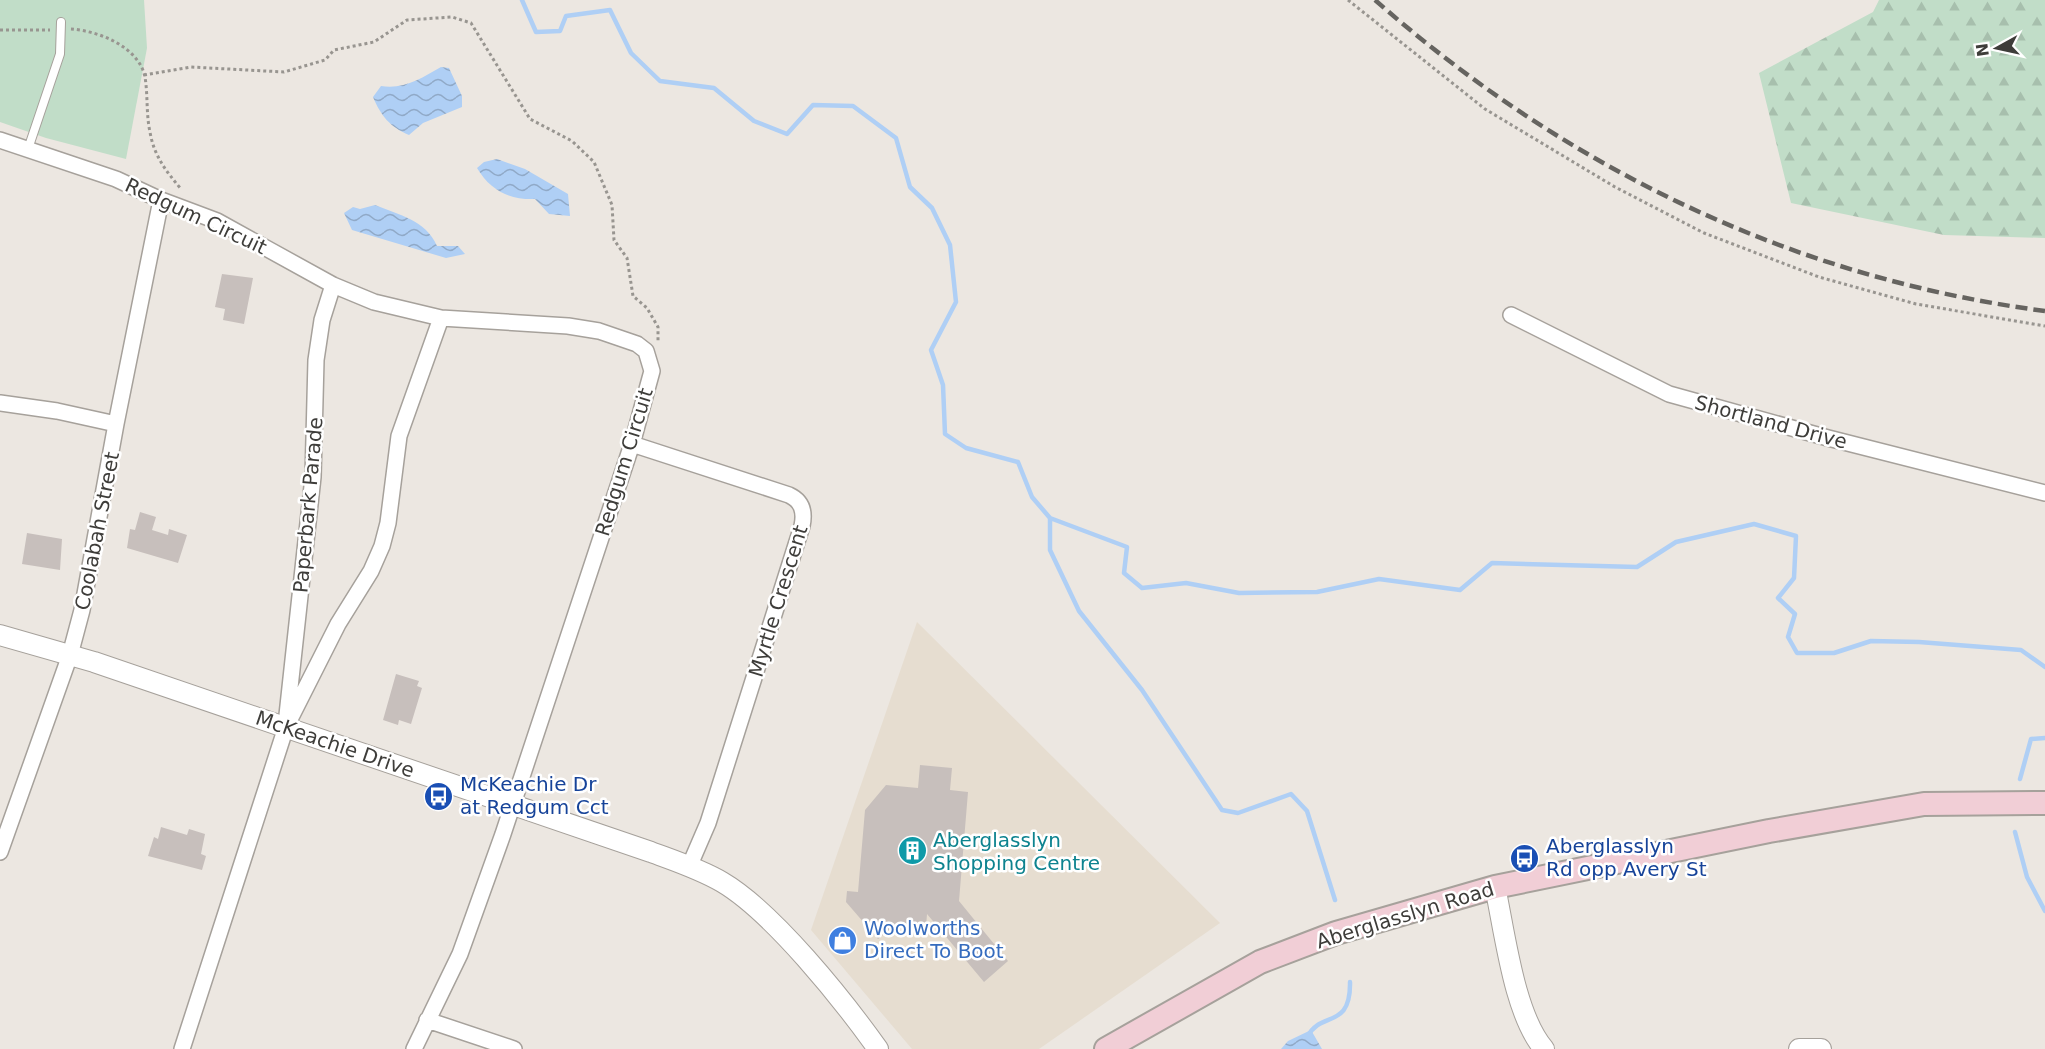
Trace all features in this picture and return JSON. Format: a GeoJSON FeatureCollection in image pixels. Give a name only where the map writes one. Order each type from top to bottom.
{"type":"FeatureCollection","features":[{"type":"Feature","properties":{"kind":"main road","name":"Aberglasslyn Road"},"geometry":{"type":"LineString","coordinates":[[1106,1049],[1260,962],[1336,933],[1495,887],[1768,831],[1924,804],[2045,803]]}},
{"type":"Feature","properties":{"kind":"street","name":"Redgum Circuit"},"geometry":{"type":"LineString","coordinates":[[0,140],[116,178],[161,200],[217,221],[333,285],[374,302],[441,318],[568,326],[599,331],[638,344],[646,351],[652,371],[632,444],[513,805],[460,954],[414,1049]]}},
{"type":"Feature","properties":{"kind":"street","name":"Coolabah Street"},"geometry":{"type":"LineString","coordinates":[[0,852],[70,655],[85,599],[116,424],[161,200]]}},
{"type":"Feature","properties":{"kind":"street","name":"Paperbark Parade"},"geometry":{"type":"LineString","coordinates":[[286,727],[314,477],[316,360],[322,320],[333,285]]}},
{"type":"Feature","properties":{"kind":"street","name":"Shortland Drive"},"geometry":{"type":"LineString","coordinates":[[1511,315],[1669,394],[1828,438],[2045,493]]}},
{"type":"Feature","properties":{"kind":"street","name":"Paperbark Parade"},"geometry":{"type":"LineString","coordinates":[[182,1049],[286,727],[338,624],[371,571],[382,546],[388,523],[399,436],[441,318]]}},
{"type":"Feature","properties":{"kind":"street"},"geometry":{"type":"LineString","coordinates":[[0,403],[57,411],[116,424]]}},
{"type":"Feature","properties":{"kind":"street","name":"Myrtle Crescent"},"geometry":{"type":"LineString","coordinates":[[632,444],[789,495],[795,498],[803,510],[799,537],[708,823],[690,867]]}},
{"type":"Feature","properties":{"kind":"street","name":"McKeachie Drive"},"geometry":{"type":"LineString","coordinates":[[0,635],[70,655],[286,727],[690,867],[724,883],[771,922],[861,1026],[878,1049]]}},
{"type":"Feature","properties":{"kind":"street"},"geometry":{"type":"LineString","coordinates":[[1495,887],[1520,1000],[1528,1025],[1544,1049]]}},
{"type":"Feature","properties":{"kind":"street"},"geometry":{"type":"LineString","coordinates":[[427,1020],[514,1049]]}},
{"type":"Feature","properties":{"kind":"street"},"geometry":{"type":"LineString","coordinates":[[1799,1049],[1821,1049]]}},
{"type":"Feature","properties":{"kind":"lane"},"geometry":{"type":"LineString","coordinates":[[28,149],[60,54],[62,26]]}},
{"type":"Feature","properties":{"kind":"path"},"geometry":{"type":"LineString","coordinates":[[1348,0],[1485,109],[1615,187],[1704,233],[1820,277],[1916,304],[2045,326]]}},
{"type":"Feature","properties":{"kind":"path"},"geometry":{"type":"LineString","coordinates":[[144,75],[191,67],[284,72],[325,60],[334,50],[374,42],[407,20],[452,17],[471,23],[530,118],[572,141],[594,162],[612,205],[614,240],[627,258],[633,296],[647,308],[658,327],[658,342]]}},
{"type":"Feature","properties":{"kind":"path"},"geometry":{"type":"LineString","coordinates":[[0,30],[62,26],[94,33],[117,42],[136,59],[144,75],[150,133],[160,163],[181,189]]}},
{"type":"Feature","properties":{"kind":"shaded area","name":"Aberglasslyn Shopping Centre"},"geometry":{"type":"Polygon","coordinates":[[[917,622],[1220,923],[1039,1049],[912,1049],[811,930],[917,622]]]}},
{"type":"Feature","properties":{"kind":"green space"},"geometry":{"type":"Polygon","coordinates":[[[0,0],[144,0],[147,48],[126,159],[46,138],[0,122],[0,0]]]}},
{"type":"Feature","properties":{"kind":"green space"},"geometry":{"type":"Polygon","coordinates":[[[1879,0],[2045,0],[2045,238],[1944,235],[1791,203],[1759,73],[1873,12],[1879,0]]]}},
{"type":"Feature","properties":{"kind":"water"},"geometry":{"type":"Polygon","coordinates":[[[441,67],[449,68],[462,96],[462,107],[423,123],[409,135],[391,124],[379,110],[373,97],[381,86],[405,85],[441,67]]]}},
{"type":"Feature","properties":{"kind":"water"},"geometry":{"type":"Polygon","coordinates":[[[497,159],[525,169],[568,194],[570,216],[549,214],[535,199],[517,198],[494,188],[477,168],[484,162],[497,159]]]}},
{"type":"Feature","properties":{"kind":"water"},"geometry":{"type":"Polygon","coordinates":[[[375,205],[419,224],[432,237],[437,246],[458,246],[465,254],[446,258],[352,230],[344,213],[353,207],[360,209],[375,205]]]}},
{"type":"Feature","properties":{"kind":"water"},"geometry":{"type":"Polygon","coordinates":[[[1311,1030],[1322,1049],[1281,1049],[1288,1041],[1311,1030]]]}},
{"type":"Feature","properties":{"kind":"building"},"geometry":{"type":"Polygon","coordinates":[[[222,274],[253,278],[244,324],[223,320],[225,309],[215,307],[222,274]]]}},
{"type":"Feature","properties":{"kind":"building"},"geometry":{"type":"Polygon","coordinates":[[[140,512],[156,517],[152,530],[168,535],[169,529],[187,535],[178,563],[127,548],[130,529],[135,530],[140,512]]]}},
{"type":"Feature","properties":{"kind":"building"},"geometry":{"type":"Polygon","coordinates":[[[27,533],[62,539],[60,570],[22,564],[27,533]]]}},
{"type":"Feature","properties":{"kind":"building"},"geometry":{"type":"Polygon","coordinates":[[[396,674],[419,681],[417,686],[422,688],[411,724],[399,720],[398,725],[383,720],[396,674]]]}},
{"type":"Feature","properties":{"kind":"building","name":"Aberglasslyn Shopping Centre"},"geometry":{"type":"Polygon","coordinates":[[[920,765],[952,768],[950,790],[968,792],[959,901],[1008,961],[984,982],[927,914],[926,927],[895,925],[878,939],[846,902],[847,891],[858,892],[865,810],[886,785],[918,788],[920,765]]]}},
{"type":"Feature","properties":{"kind":"building"},"geometry":{"type":"Polygon","coordinates":[[[161,827],[187,835],[189,829],[205,834],[201,854],[206,856],[202,870],[148,856],[154,837],[158,839],[161,827]]]}},
{"type":"Feature","properties":{"kind":"waterway"},"geometry":{"type":"LineString","coordinates":[[522,0],[536,32],[560,31],[566,16],[610,10],[631,53],[660,81],[714,88],[754,121],[787,134],[813,105],[853,106],[896,138],[910,187],[932,208],[950,245],[956,302],[931,350],[943,385],[945,434],[966,448],[1018,462],[1032,497],[1050,518],[1127,547],[1124,573],[1142,588],[1186,583],[1239,593],[1317,592],[1379,579],[1460,590],[1492,563],[1637,567],[1676,542],[1754,524],[1796,536],[1794,578],[1778,598],[1795,614],[1788,637],[1797,653],[1834,653],[1871,641],[1919,642],[2021,650],[2045,667]]}},
{"type":"Feature","properties":{"kind":"waterway"},"geometry":{"type":"LineString","coordinates":[[1050,518],[1050,550],[1079,611],[1142,690],[1222,810],[1238,813],[1291,794],[1307,811],[1335,900]]}},
{"type":"Feature","properties":{"kind":"waterway"},"geometry":{"type":"LineString","coordinates":[[2020,779],[2031,739],[2045,738]]}},
{"type":"Feature","properties":{"kind":"waterway"},"geometry":{"type":"LineString","coordinates":[[2015,832],[2027,877],[2045,911]]}},
{"type":"Feature","properties":{"kind":"waterway"},"geometry":{"type":"LineString","coordinates":[[1308,1036],[1313,1028],[1334,1018],[1346,1007],[1350,982]]}},
{"type":"Feature","properties":{"kind":"railway"},"geometry":{"type":"LineString","coordinates":[[1375,0],[1448,60],[1525,115],[1604,164],[1687,206],[1772,242],[1860,272],[1951,295],[2045,311]]}},
{"type":"Feature","properties":{"kind":"place","name":"McKeachie Dr at Redgum Cct"},"geometry":{"type":"Point","coordinates":[439,796]}},
{"type":"Feature","properties":{"kind":"place","name":"Aberglasslyn Shopping Centre"},"geometry":{"type":"Point","coordinates":[912,851]}},
{"type":"Feature","properties":{"kind":"place","name":"Aberglasslyn Rd opp Avery St"},"geometry":{"type":"Point","coordinates":[1525,858]}},
{"type":"Feature","properties":{"kind":"place","name":"Woolworths Direct To Boot"},"geometry":{"type":"Point","coordinates":[843,940]}}]}
